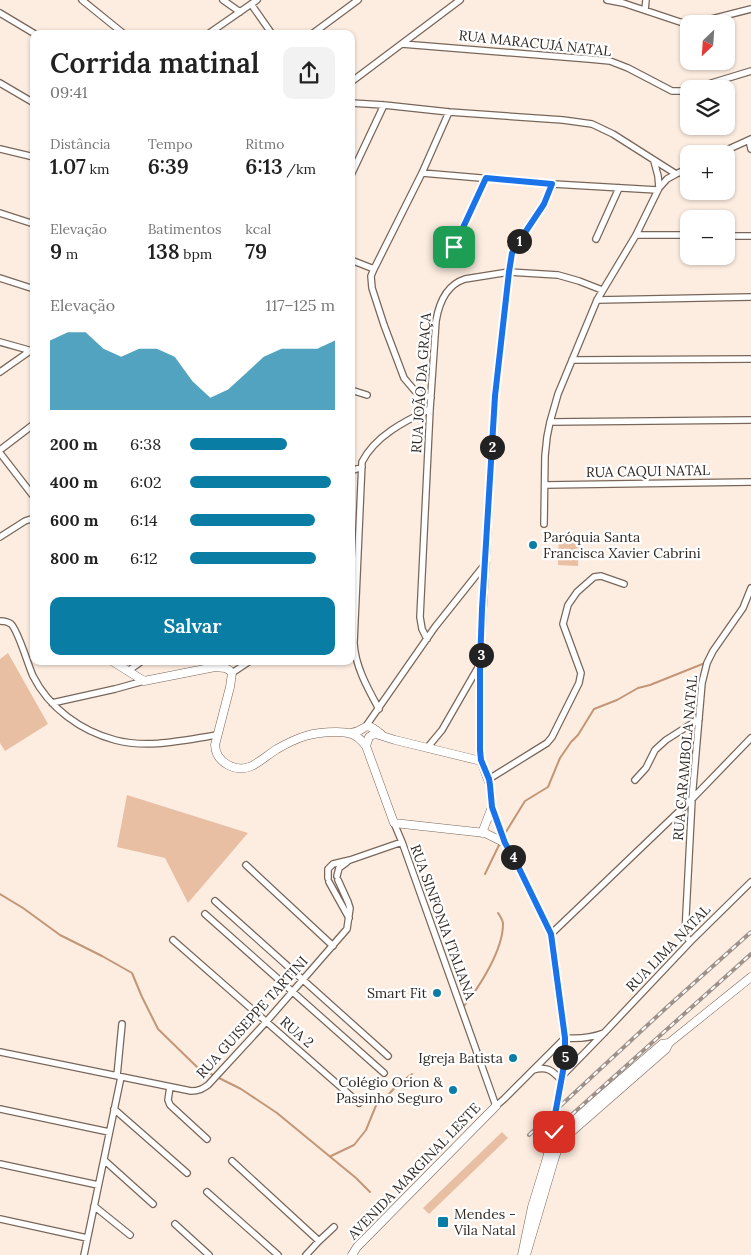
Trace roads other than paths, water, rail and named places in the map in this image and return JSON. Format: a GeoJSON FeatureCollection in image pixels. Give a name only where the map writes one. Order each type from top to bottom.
{"type":"FeatureCollection","features":[{"type":"Feature","properties":{"kind":"street"},"geometry":{"type":"LineString","coordinates":[[82,0],[119,30]]}},
{"type":"Feature","properties":{"kind":"street"},"geometry":{"type":"LineString","coordinates":[[223,0],[240,12]]}},
{"type":"Feature","properties":{"kind":"street"},"geometry":{"type":"LineString","coordinates":[[317,30],[358,0]]}},
{"type":"Feature","properties":{"kind":"street"},"geometry":{"type":"LineString","coordinates":[[355,79],[460,0]]}},
{"type":"Feature","properties":{"kind":"street"},"geometry":{"type":"LineString","coordinates":[[607,0],[623,3],[680,22],[696,23],[751,9]]}},
{"type":"Feature","properties":{"kind":"street"},"geometry":{"type":"LineString","coordinates":[[644,10],[646,0]]}},
{"type":"Feature","properties":{"kind":"street"},"geometry":{"type":"LineString","coordinates":[[214,30],[254,2],[270,30]]}},
{"type":"Feature","properties":{"kind":"street"},"geometry":{"type":"LineString","coordinates":[[0,13],[30,31]]}},
{"type":"Feature","properties":{"kind":"street","name":"RUA MARACUJÁ NATAL"},"geometry":{"type":"LineString","coordinates":[[402,44],[589,58],[628,68],[672,91],[680,91]]}},
{"type":"Feature","properties":{"kind":"street","name":"RUA MARACUJÁ NATAL"},"geometry":{"type":"LineString","coordinates":[[720,80],[751,71]]}},
{"type":"Feature","properties":{"kind":"street"},"geometry":{"type":"LineString","coordinates":[[0,83],[30,101]]}},
{"type":"Feature","properties":{"kind":"street"},"geometry":{"type":"LineString","coordinates":[[355,103],[592,124],[613,134],[676,174]]}},
{"type":"Feature","properties":{"kind":"street"},"geometry":{"type":"LineString","coordinates":[[355,167],[384,105]]}},
{"type":"Feature","properties":{"kind":"street"},"geometry":{"type":"LineString","coordinates":[[431,398],[415,391],[404,378],[372,288],[371,276],[450,112]]}},
{"type":"Feature","properties":{"kind":"street"},"geometry":{"type":"LineString","coordinates":[[735,146],[750,139],[751,149]]}},
{"type":"Feature","properties":{"kind":"street"},"geometry":{"type":"LineString","coordinates":[[0,149],[30,154]]}},
{"type":"Feature","properties":{"kind":"street"},"geometry":{"type":"LineString","coordinates":[[654,161],[658,176],[658,189]]}},
{"type":"Feature","properties":{"kind":"street"},"geometry":{"type":"LineString","coordinates":[[544,524],[546,446],[558,394],[602,290],[636,235],[658,189],[667,179],[680,172]]}},
{"type":"Feature","properties":{"kind":"street"},"geometry":{"type":"LineString","coordinates":[[422,173],[552,184],[658,189]]}},
{"type":"Feature","properties":{"kind":"street"},"geometry":{"type":"LineString","coordinates":[[454,247],[486,178]]}},
{"type":"Feature","properties":{"kind":"street"},"geometry":{"type":"LineString","coordinates":[[522,1255],[532,1208],[547,1158],[565,1060],[565,1038],[551,934],[505,843],[492,807],[489,779],[481,760],[480,664],[495,396],[509,272],[512,253],[544,204],[552,184]]}},
{"type":"Feature","properties":{"kind":"street"},"geometry":{"type":"LineString","coordinates":[[596,239],[619,188]]}},
{"type":"Feature","properties":{"kind":"street"},"geometry":{"type":"LineString","coordinates":[[0,213],[30,223]]}},
{"type":"Feature","properties":{"kind":"street"},"geometry":{"type":"LineString","coordinates":[[636,235],[680,236]]}},
{"type":"Feature","properties":{"kind":"street"},"geometry":{"type":"LineString","coordinates":[[735,236],[751,236]]}},
{"type":"Feature","properties":{"kind":"street"},"geometry":{"type":"LineString","coordinates":[[355,262],[374,269]]}},
{"type":"Feature","properties":{"kind":"street","name":"RUA JOÃO DA GRAÇA"},"geometry":{"type":"LineString","coordinates":[[427,639],[422,629],[420,617],[436,321],[438,308],[443,296],[452,285],[465,278],[509,272],[558,275],[602,290]]}},
{"type":"Feature","properties":{"kind":"street"},"geometry":{"type":"LineString","coordinates":[[0,278],[30,287]]}},
{"type":"Feature","properties":{"kind":"street"},"geometry":{"type":"LineString","coordinates":[[597,300],[751,297]]}},
{"type":"Feature","properties":{"kind":"street"},"geometry":{"type":"LineString","coordinates":[[0,342],[30,350]]}},
{"type":"Feature","properties":{"kind":"street"},"geometry":{"type":"LineString","coordinates":[[0,372],[30,352]]}},
{"type":"Feature","properties":{"kind":"street"},"geometry":{"type":"LineString","coordinates":[[572,360],[751,359]]}},
{"type":"Feature","properties":{"kind":"street"},"geometry":{"type":"LineString","coordinates":[[355,391],[367,395]]}},
{"type":"Feature","properties":{"kind":"street"},"geometry":{"type":"LineString","coordinates":[[355,621],[362,462],[366,455],[386,434],[430,409]]}},
{"type":"Feature","properties":{"kind":"street"},"geometry":{"type":"LineString","coordinates":[[550,422],[751,420]]}},
{"type":"Feature","properties":{"kind":"street"},"geometry":{"type":"LineString","coordinates":[[30,427],[0,451],[30,492]]}},
{"type":"Feature","properties":{"kind":"street"},"geometry":{"type":"LineString","coordinates":[[355,470],[362,467]]}},
{"type":"Feature","properties":{"kind":"street","name":"RUA CAQUI NATAL"},"geometry":{"type":"LineString","coordinates":[[545,484],[751,482]]}},
{"type":"Feature","properties":{"kind":"street"},"geometry":{"type":"LineString","coordinates":[[0,537],[30,520]]}},
{"type":"Feature","properties":{"kind":"street"},"geometry":{"type":"LineString","coordinates":[[361,732],[427,639],[486,563]]}},
{"type":"Feature","properties":{"kind":"street"},"geometry":{"type":"LineString","coordinates":[[489,779],[548,743],[579,683],[581,673],[563,624],[568,605],[577,592],[594,577],[602,576],[624,584]]}},
{"type":"Feature","properties":{"kind":"street","name":"RUA CARAMBOLA NATAL"},"geometry":{"type":"LineString","coordinates":[[690,942],[685,934],[692,799],[702,683],[707,662],[743,608],[751,588]]}},
{"type":"Feature","properties":{"kind":"street"},"geometry":{"type":"LineString","coordinates":[[0,621],[8,622],[15,629],[33,676],[43,692],[67,716],[86,728],[107,738],[126,743],[166,743],[217,735]]}},
{"type":"Feature","properties":{"kind":"street"},"geometry":{"type":"LineString","coordinates":[[355,655],[379,709]]}},
{"type":"Feature","properties":{"kind":"street"},"geometry":{"type":"LineString","coordinates":[[427,748],[442,730],[480,664]]}},
{"type":"Feature","properties":{"kind":"street"},"geometry":{"type":"LineString","coordinates":[[118,665],[144,681]]}},
{"type":"Feature","properties":{"kind":"street"},"geometry":{"type":"LineString","coordinates":[[128,671],[136,665]]}},
{"type":"Feature","properties":{"kind":"street"},"geometry":{"type":"LineString","coordinates":[[244,665],[232,673],[215,745],[216,754],[227,765],[238,768],[251,766],[277,749],[307,735],[326,732],[361,732],[371,727],[383,736]]}},
{"type":"Feature","properties":{"kind":"street"},"geometry":{"type":"LineString","coordinates":[[52,703],[144,681],[215,667],[229,670],[232,673]]}},
{"type":"Feature","properties":{"kind":"street"},"geometry":{"type":"LineString","coordinates":[[635,780],[646,768],[655,750],[666,740],[699,719]]}},
{"type":"Feature","properties":{"kind":"street"},"geometry":{"type":"LineString","coordinates":[[361,732],[366,746]]}},
{"type":"Feature","properties":{"kind":"street"},"geometry":{"type":"LineString","coordinates":[[366,746],[368,738],[376,734],[481,760]]}},
{"type":"Feature","properties":{"kind":"street"},"geometry":{"type":"LineString","coordinates":[[551,934],[692,799],[751,738]]}},
{"type":"Feature","properties":{"kind":"street","name":"RUA SINFONIA ITALIANA"},"geometry":{"type":"LineString","coordinates":[[366,746],[496,1106]]}},
{"type":"Feature","properties":{"kind":"street"},"geometry":{"type":"LineString","coordinates":[[482,833],[492,807]]}},
{"type":"Feature","properties":{"kind":"street"},"geometry":{"type":"LineString","coordinates":[[394,823],[482,833],[505,843]]}},
{"type":"Feature","properties":{"kind":"street"},"geometry":{"type":"LineString","coordinates":[[349,918],[328,880],[330,866],[402,842]]}},
{"type":"Feature","properties":{"kind":"street"},"geometry":{"type":"LineString","coordinates":[[349,918],[348,902],[338,878],[339,868],[350,860]]}},
{"type":"Feature","properties":{"kind":"street"},"geometry":{"type":"LineString","coordinates":[[246,865],[333,946]]}},
{"type":"Feature","properties":{"kind":"street","name":"RUA LIMA NATAL"},"geometry":{"type":"LineString","coordinates":[[562,1078],[567,1069],[751,882]]}},
{"type":"Feature","properties":{"kind":"street"},"geometry":{"type":"LineString","coordinates":[[215,901],[388,1056]]}},
{"type":"Feature","properties":{"kind":"street"},"geometry":{"type":"LineString","coordinates":[[205,914],[384,1073]]}},
{"type":"Feature","properties":{"kind":"street","name":"RUA GUISEPPE TARTINI"},"geometry":{"type":"LineString","coordinates":[[0,1052],[198,1091],[208,1085],[333,946],[347,929],[349,918]]}},
{"type":"Feature","properties":{"kind":"street","name":"RUA 2"},"geometry":{"type":"LineString","coordinates":[[173,940],[359,1104]]}},
{"type":"Feature","properties":{"kind":"street"},"geometry":{"type":"LineString","coordinates":[[526,1255],[560,1143],[570,1132],[666,1048],[669,1043],[751,977]]}},
{"type":"Feature","properties":{"kind":"street"},"geometry":{"type":"LineString","coordinates":[[84,1255],[114,1109],[119,1076],[122,1024]]}},
{"type":"Feature","properties":{"kind":"street"},"geometry":{"type":"LineString","coordinates":[[496,1106],[565,1038],[591,1038],[604,1033]]}},
{"type":"Feature","properties":{"kind":"street"},"geometry":{"type":"LineString","coordinates":[[552,1131],[557,1133],[562,1130],[662,1044],[669,1043]]}},
{"type":"Feature","properties":{"kind":"street"},"geometry":{"type":"LineString","coordinates":[[533,1070],[539,1068],[551,1070],[562,1078]]}},
{"type":"Feature","properties":{"kind":"street"},"geometry":{"type":"LineString","coordinates":[[170,1087],[168,1102],[207,1139]]}},
{"type":"Feature","properties":{"kind":"street","name":"AVENIDA MARGINAL LESTE"},"geometry":{"type":"LineString","coordinates":[[352,1255],[366,1236],[496,1106]]}},
{"type":"Feature","properties":{"kind":"street"},"geometry":{"type":"LineString","coordinates":[[0,1108],[109,1132]]}},
{"type":"Feature","properties":{"kind":"street"},"geometry":{"type":"LineString","coordinates":[[114,1109],[187,1173]]}},
{"type":"Feature","properties":{"kind":"street"},"geometry":{"type":"LineString","coordinates":[[104,1160],[153,1204]]}},
{"type":"Feature","properties":{"kind":"street"},"geometry":{"type":"LineString","coordinates":[[232,1161],[319,1241]]}},
{"type":"Feature","properties":{"kind":"street"},"geometry":{"type":"LineString","coordinates":[[0,1164],[98,1185]]}},
{"type":"Feature","properties":{"kind":"street"},"geometry":{"type":"LineString","coordinates":[[207,1192],[278,1255]]}},
{"type":"Feature","properties":{"kind":"street"},"geometry":{"type":"LineString","coordinates":[[94,1206],[130,1235]]}},
{"type":"Feature","properties":{"kind":"street"},"geometry":{"type":"LineString","coordinates":[[0,1219],[87,1238]]}},
{"type":"Feature","properties":{"kind":"street"},"geometry":{"type":"LineString","coordinates":[[175,1224],[209,1255]]}},
{"type":"Feature","properties":{"kind":"street"},"geometry":{"type":"LineString","coordinates":[[306,1255],[334,1227]]}},
{"type":"Feature","properties":{"kind":"waterway"},"geometry":{"type":"LineString","coordinates":[[504,835],[525,801],[548,787],[560,758],[578,735],[594,709],[617,700],[638,688],[705,663]]}},
{"type":"Feature","properties":{"kind":"waterway"},"geometry":{"type":"LineString","coordinates":[[485,874],[500,843]]}},
{"type":"Feature","properties":{"kind":"waterway"},"geometry":{"type":"LineString","coordinates":[[0,894],[60,935],[132,973],[158,1029],[197,1067],[241,1089],[277,1113],[356,1178],[370,1192]]}},
{"type":"Feature","properties":{"kind":"waterway"},"geometry":{"type":"LineString","coordinates":[[464,1006],[477,988],[495,956],[503,924],[498,913]]}},
{"type":"Feature","properties":{"kind":"waterway"},"geometry":{"type":"LineString","coordinates":[[331,1156],[354,1145],[366,1130],[377,1103],[412,1074]]}},
{"type":"Feature","properties":{"kind":"railway"},"geometry":{"type":"LineString","coordinates":[[529,1135],[751,932]]}},
{"type":"Feature","properties":{"kind":"railway"},"geometry":{"type":"LineString","coordinates":[[539,1144],[751,954]]}},
{"type":"Feature","properties":{"kind":"place","name":"Paróquia Santa Francisca Xavier Cabrini"},"geometry":{"type":"Point","coordinates":[533,545]}},
{"type":"Feature","properties":{"kind":"place","name":"Smart Fit"},"geometry":{"type":"Point","coordinates":[437,993]}},
{"type":"Feature","properties":{"kind":"place","name":"Igreja Batista"},"geometry":{"type":"Point","coordinates":[513,1058]}},
{"type":"Feature","properties":{"kind":"place","name":"Colégio Orion & Passinho Seguro"},"geometry":{"type":"Point","coordinates":[453,1090]}},
{"type":"Feature","properties":{"kind":"place","name":"Mendes - Vila Natal"},"geometry":{"type":"Point","coordinates":[443,1222]}}]}
